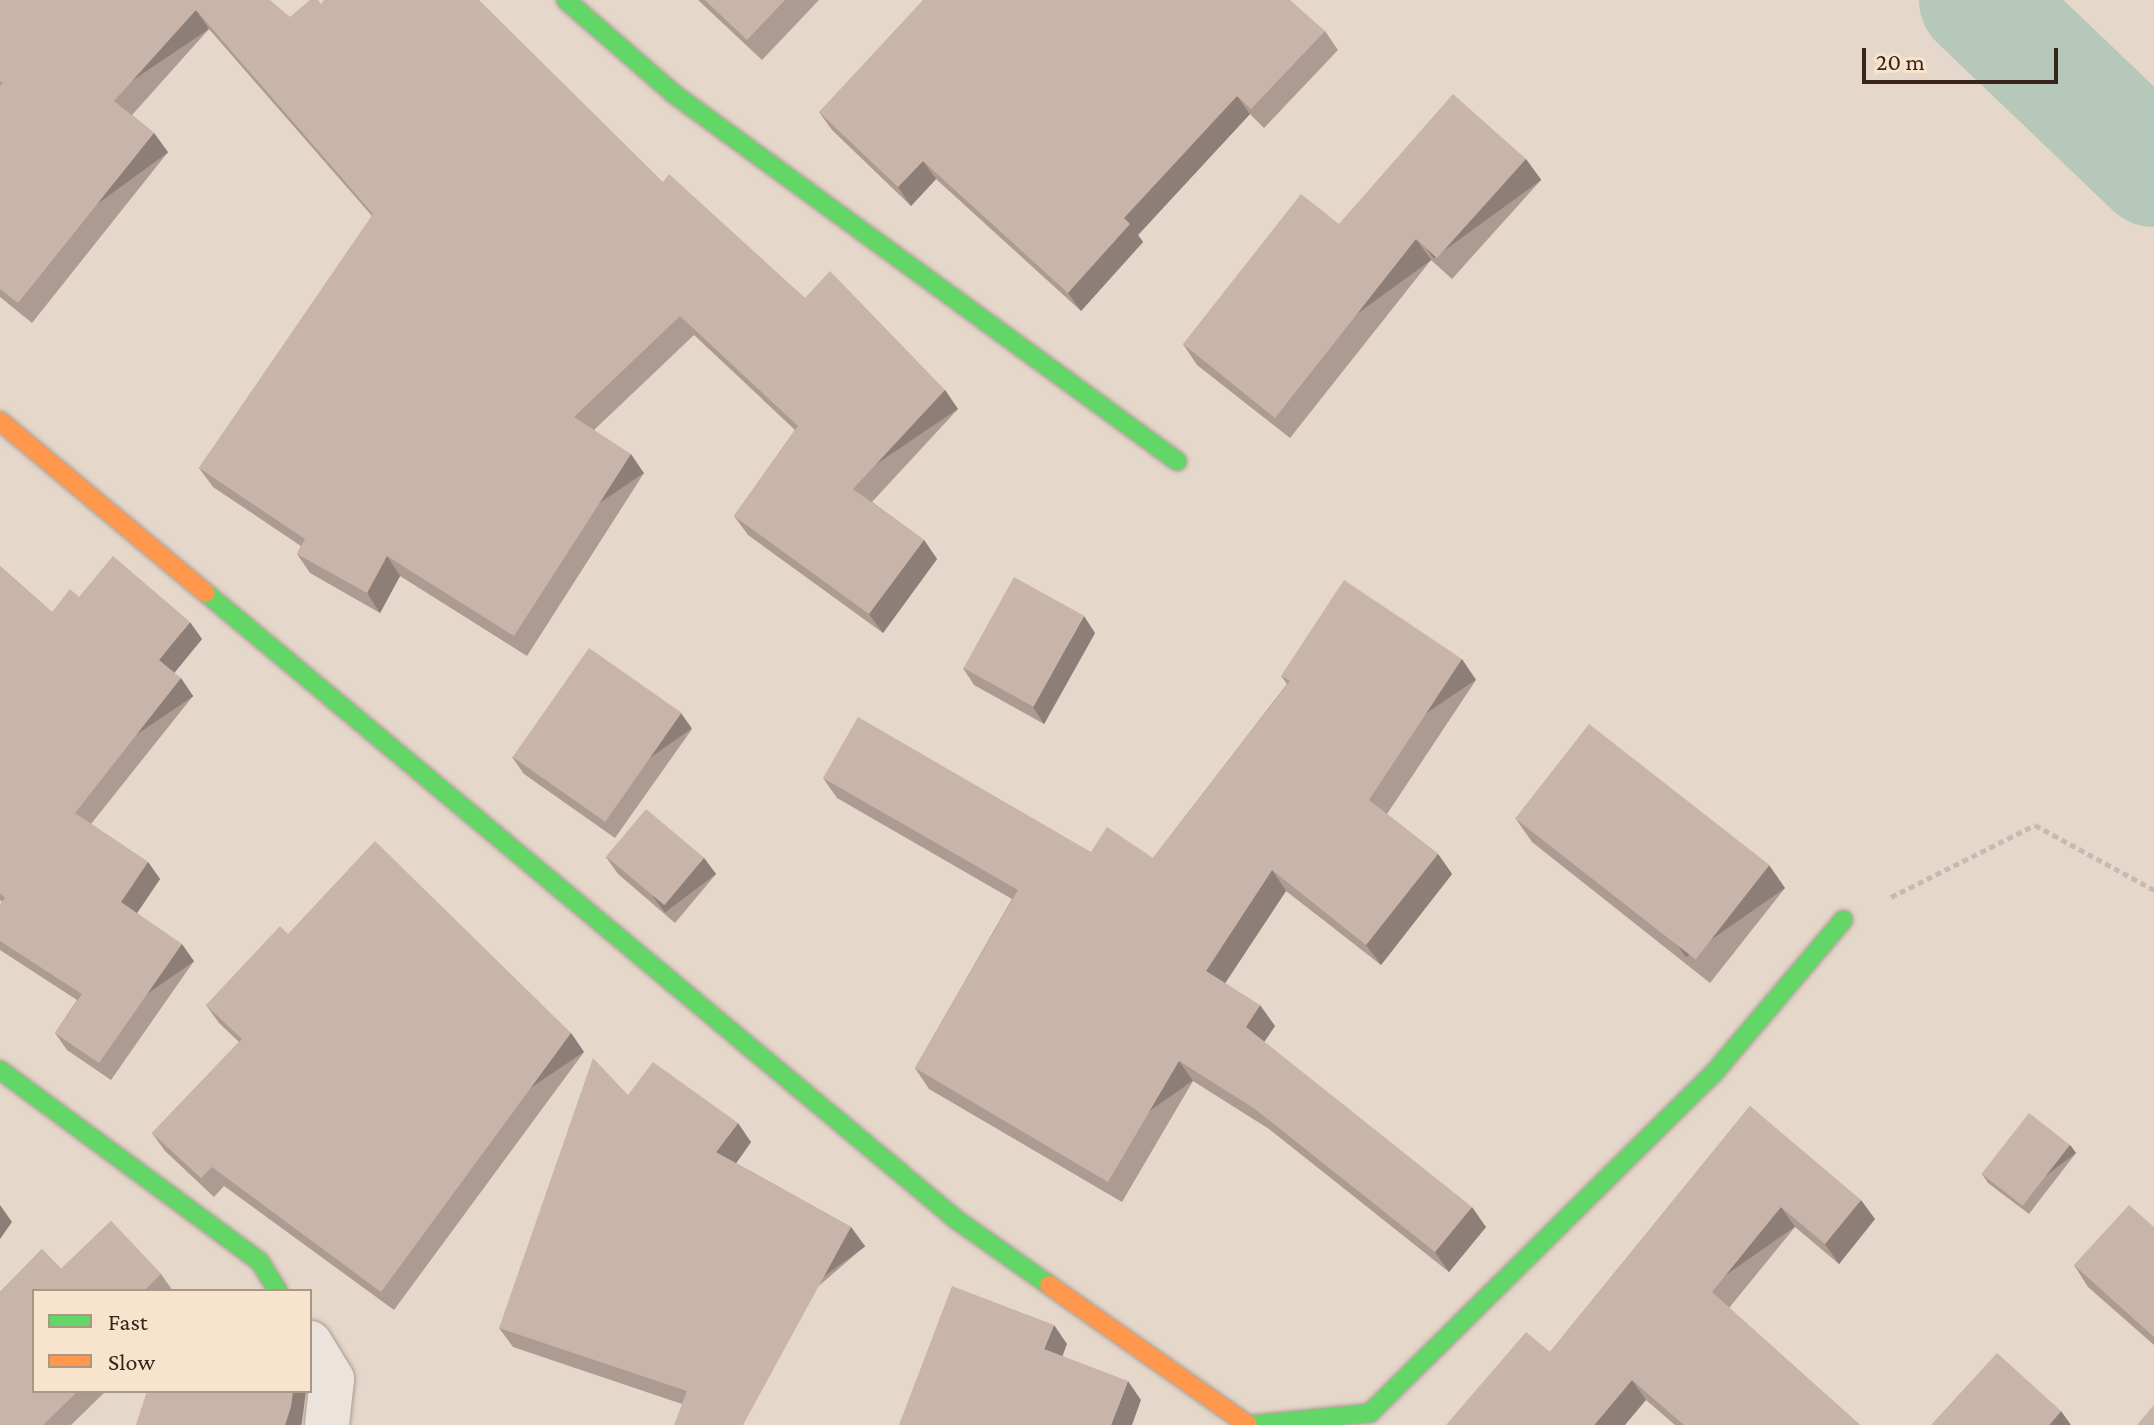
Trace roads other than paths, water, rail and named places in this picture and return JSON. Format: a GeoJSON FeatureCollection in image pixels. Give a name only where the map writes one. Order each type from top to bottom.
{"type":"FeatureCollection","features":[{"type":"Feature","properties":{"kind":"street"},"geometry":{"type":"LineString","coordinates":[[566,0],[674,94],[1177,461]]}},
{"type":"Feature","properties":{"kind":"street"},"geometry":{"type":"LineString","coordinates":[[0,421],[957,1220],[1248,1425],[1370,1413],[1713,1074],[1843,920]]}},
{"type":"Feature","properties":{"kind":"street"},"geometry":{"type":"LineString","coordinates":[[0,1070],[260,1262],[277,1289]]}},
{"type":"Feature","properties":{"kind":"street"},"geometry":{"type":"LineString","coordinates":[[312,1346],[332,1379],[327,1425]]}},
{"type":"Feature","properties":{"kind":"waterway"},"geometry":{"type":"LineString","coordinates":[[1978,0],[2154,168]]}}]}
